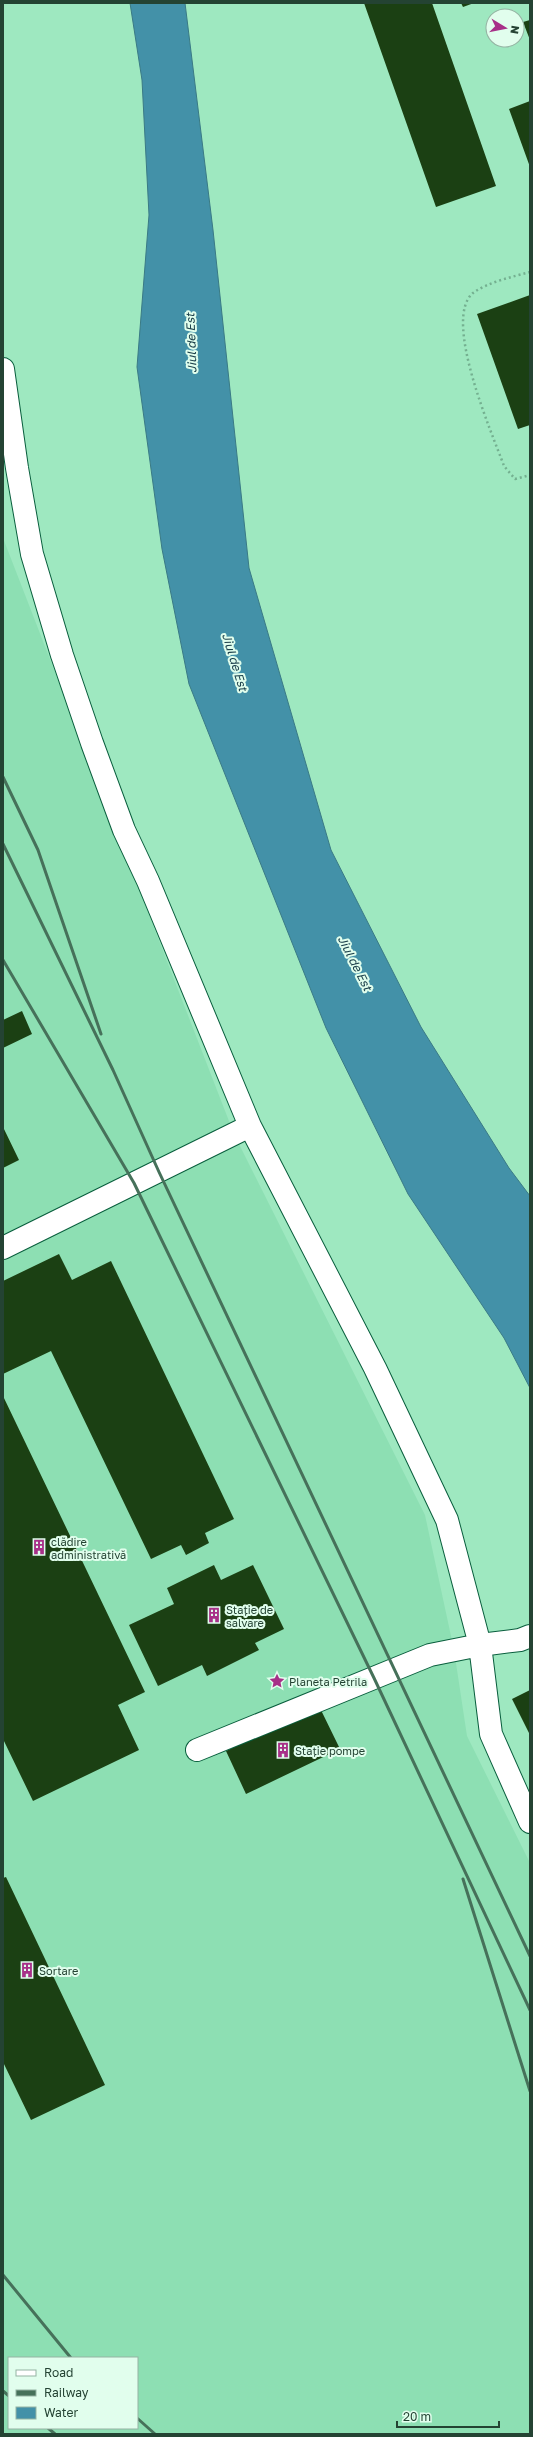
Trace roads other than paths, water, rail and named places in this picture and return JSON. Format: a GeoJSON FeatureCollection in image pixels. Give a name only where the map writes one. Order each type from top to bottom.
{"type":"FeatureCollection","features":[{"type":"Feature","properties":{"kind":"street"},"geometry":{"type":"LineString","coordinates":[[3,369],[17,468],[32,554],[62,655],[124,830],[148,881],[250,1126],[375,1368],[447,1520],[480,1645],[491,1734],[530,1822]]}},
{"type":"Feature","properties":{"kind":"street"},"geometry":{"type":"LineString","coordinates":[[3,1248],[250,1126]]}},
{"type":"Feature","properties":{"kind":"street"},"geometry":{"type":"LineString","coordinates":[[197,1750],[430,1655],[525,1638]]}},
{"type":"Feature","properties":{"kind":"water","name":"Jiul de Est"},"geometry":{"type":"Polygon","coordinates":[[[130,3],[185,3],[213,230],[249,568],[331,850],[421,1027],[509,1168],[530,1196],[530,1388],[504,1338],[408,1194],[326,1028],[189,684],[162,549],[137,367],[149,215],[142,80],[130,3]]]}},
{"type":"Feature","properties":{"kind":"railway"},"geometry":{"type":"LineString","coordinates":[[3,777],[38,850],[101,1034]]}},
{"type":"Feature","properties":{"kind":"railway"},"geometry":{"type":"LineString","coordinates":[[3,844],[113,1070],[159,1172],[530,1956]]}},
{"type":"Feature","properties":{"kind":"railway"},"geometry":{"type":"LineString","coordinates":[[3,960],[134,1183],[374,1678],[530,2010]]}},
{"type":"Feature","properties":{"kind":"railway"},"geometry":{"type":"LineString","coordinates":[[463,1879],[530,2091]]}},
{"type":"Feature","properties":{"kind":"railway"},"geometry":{"type":"LineString","coordinates":[[3,2275],[70,2357]]}},
{"type":"Feature","properties":{"kind":"railway"},"geometry":{"type":"LineString","coordinates":[[3,2391],[8,2395]]}},
{"type":"Feature","properties":{"kind":"railway"},"geometry":{"type":"LineString","coordinates":[[138,2419],[155,2434]]}},
{"type":"Feature","properties":{"kind":"railway"},"geometry":{"type":"LineString","coordinates":[[49,2429],[55,2434]]}},
{"type":"Feature","properties":{"kind":"place","name":"clădire administrativă"},"geometry":{"type":"Point","coordinates":[39,1547]}},
{"type":"Feature","properties":{"kind":"place","name":"Stație de salvare"},"geometry":{"type":"Point","coordinates":[214,1615]}},
{"type":"Feature","properties":{"kind":"place","name":"Planeta Petrila"},"geometry":{"type":"Point","coordinates":[277,1681]}},
{"type":"Feature","properties":{"kind":"place","name":"Stație pompe"},"geometry":{"type":"Point","coordinates":[283,1750]}},
{"type":"Feature","properties":{"kind":"place","name":"Sortare"},"geometry":{"type":"Point","coordinates":[27,1970]}}]}
